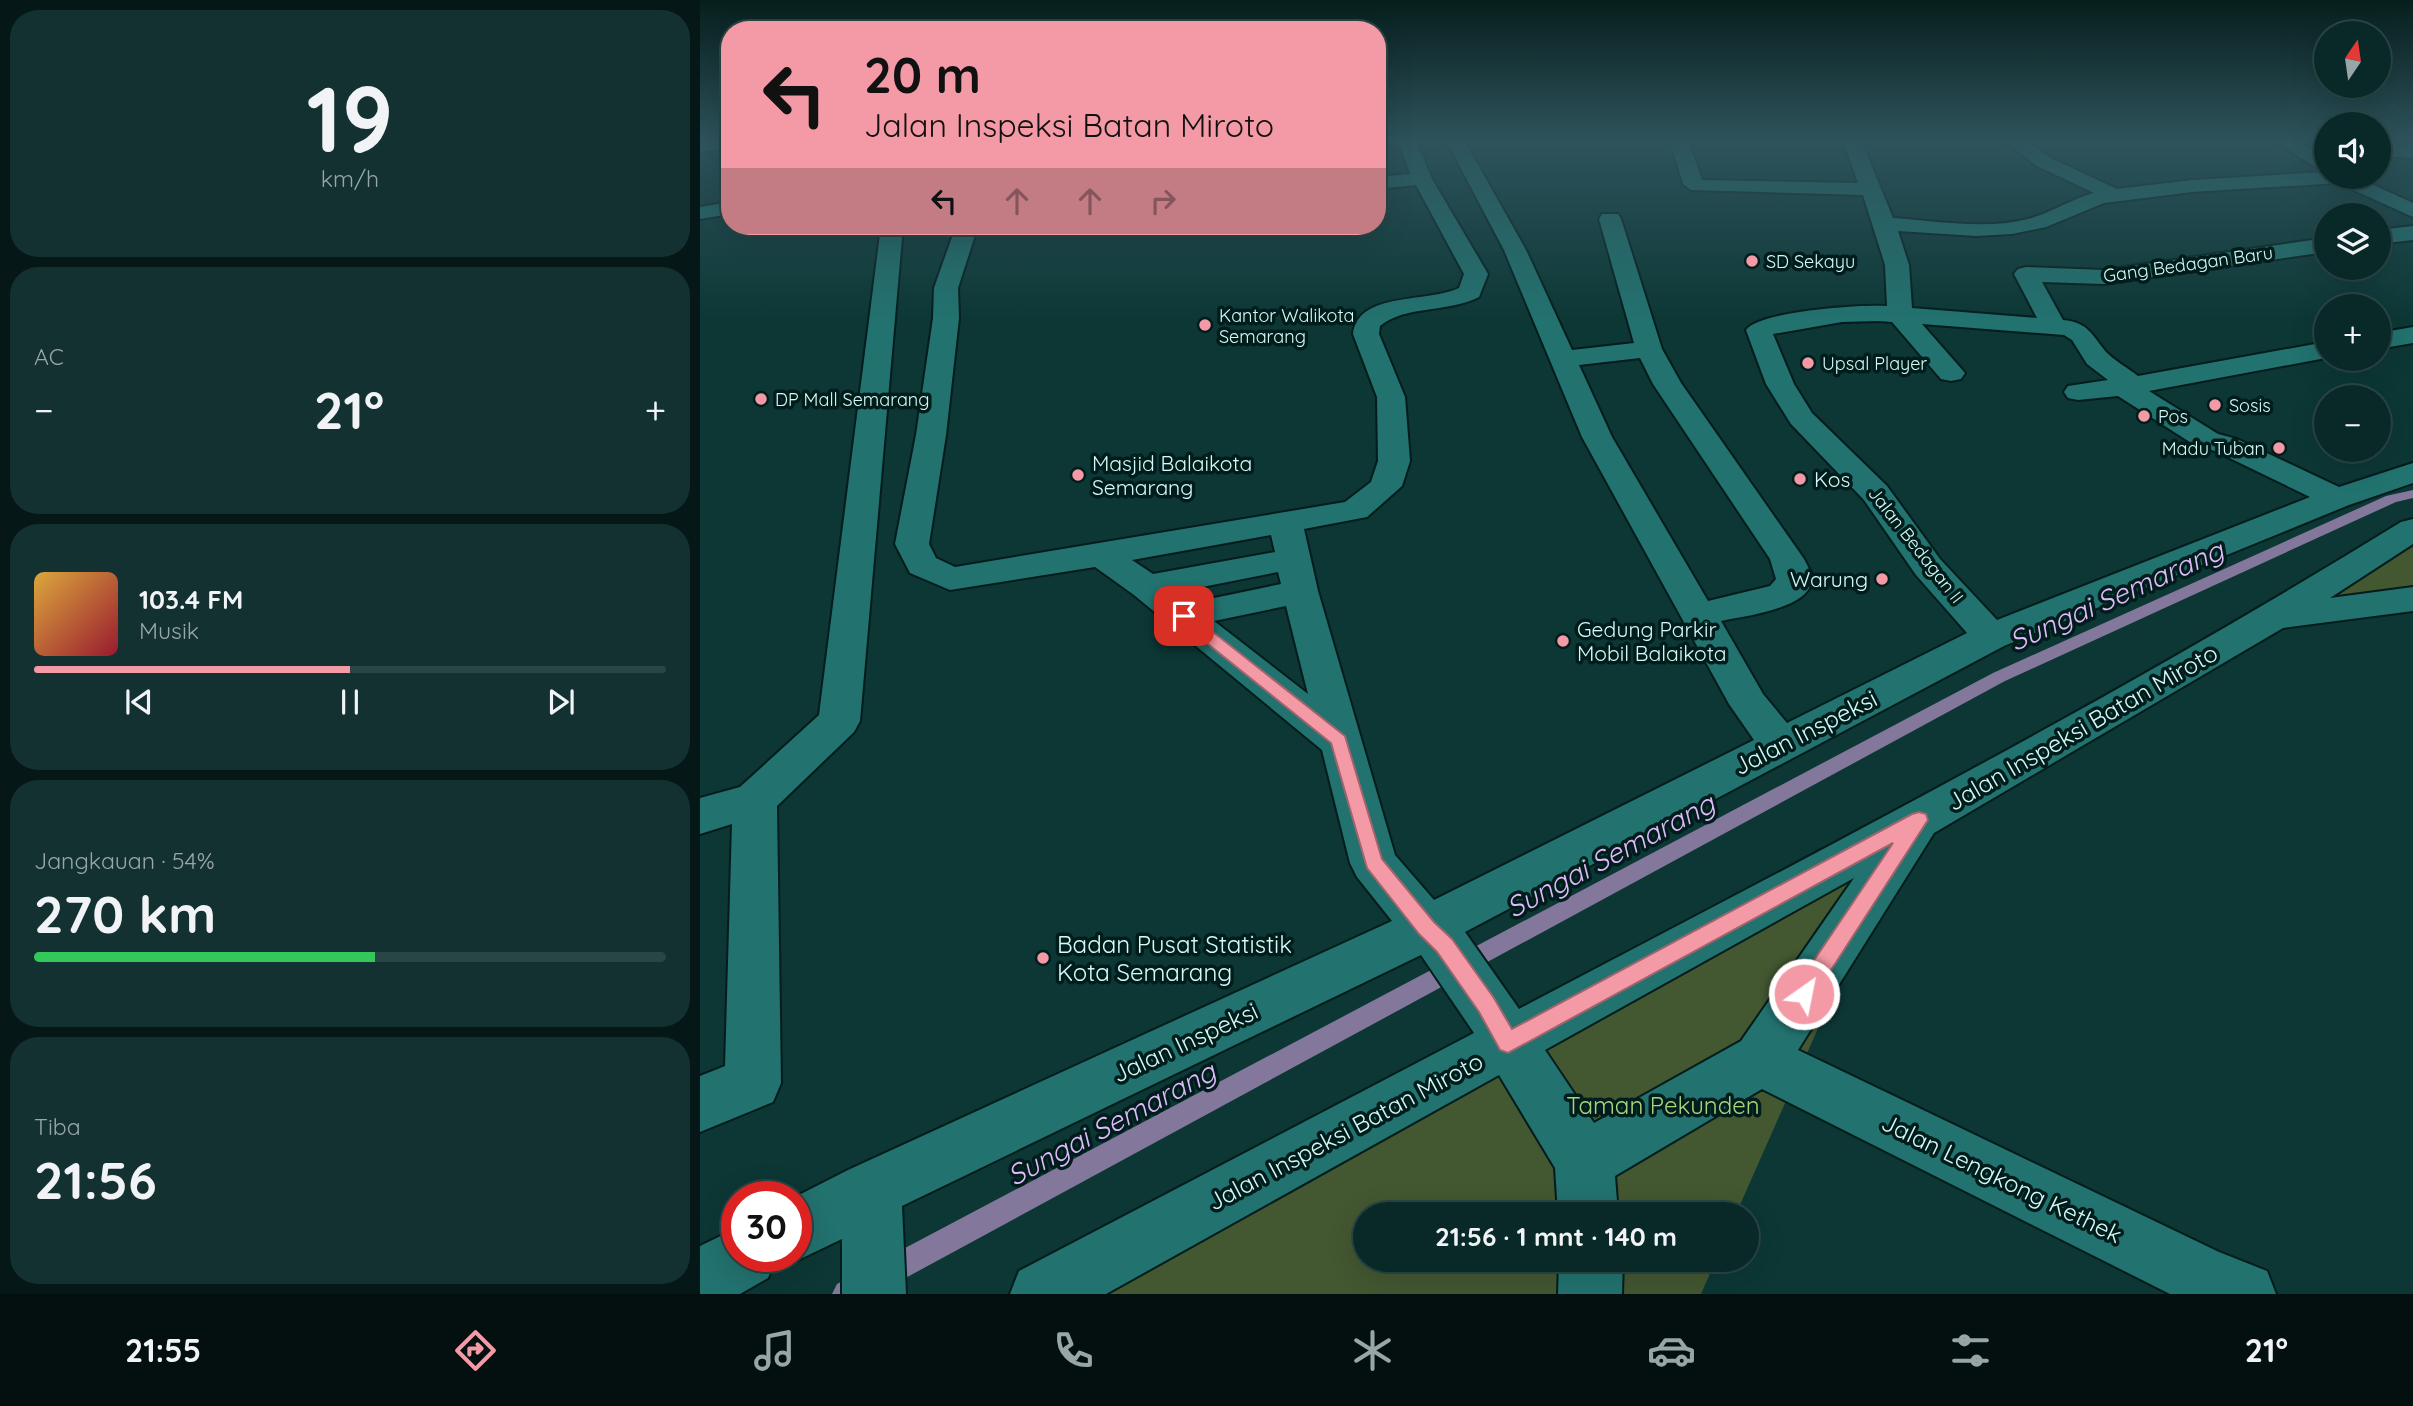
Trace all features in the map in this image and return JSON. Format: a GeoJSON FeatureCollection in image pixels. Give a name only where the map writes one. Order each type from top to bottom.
{"type":"FeatureCollection","features":[{"type":"Feature","properties":{"kind":"street"},"geometry":{"type":"LineString","coordinates":[[1184,616],[1293,557],[1386,486],[1394,460],[1391,397],[1366,334],[1367,323],[1391,309],[1454,300],[1470,292],[1476,274],[1434,200]]}},
{"type":"Feature","properties":{"kind":"street"},"geometry":{"type":"LineString","coordinates":[[1488,200],[1515,250],[1597,437],[1749,704],[1780,744]]}},
{"type":"Feature","properties":{"kind":"street"},"geometry":{"type":"LineString","coordinates":[[1874,200],[1885,224],[1897,266],[1900,315],[1951,373]]}},
{"type":"Feature","properties":{"kind":"street"},"geometry":{"type":"LineString","coordinates":[[1885,224],[2014,228],[2045,220],[2084,200]]}},
{"type":"Feature","properties":{"kind":"street"},"geometry":{"type":"LineString","coordinates":[[2390,200],[2413,211]]}},
{"type":"Feature","properties":{"kind":"street"},"geometry":{"type":"LineString","coordinates":[[700,213],[721,210]]}},
{"type":"Feature","properties":{"kind":"street"},"geometry":{"type":"LineString","coordinates":[[1609,219],[1649,349],[1667,384],[1787,559],[1795,579],[1792,587],[1782,595],[1698,615]]}},
{"type":"Feature","properties":{"kind":"street"},"geometry":{"type":"LineString","coordinates":[[2391,236],[2413,233]]}},
{"type":"Feature","properties":{"kind":"street"},"geometry":{"type":"LineString","coordinates":[[700,816],[755,800],[839,721],[891,235]]}},
{"type":"Feature","properties":{"kind":"street"},"geometry":{"type":"LineString","coordinates":[[964,235],[946,288],[946,318],[912,544],[922,565],[950,579],[1102,555],[1293,557]]}},
{"type":"Feature","properties":{"kind":"street","name":"Gang Bedagan Baru"},"geometry":{"type":"LineString","coordinates":[[2054,326],[2026,274],[2104,276],[2314,246]]}},
{"type":"Feature","properties":{"kind":"street","name":"Jalan Bedagan II"},"geometry":{"type":"LineString","coordinates":[[1900,315],[1842,314],[1779,324],[1761,328],[1759,332],[1780,384],[1801,418],[1876,493],[1928,567],[1991,637]]}},
{"type":"Feature","properties":{"kind":"street"},"geometry":{"type":"LineString","coordinates":[[1900,315],[2054,326],[2078,332],[2097,358],[2127,386],[2207,440],[2226,445],[2337,498]]}},
{"type":"Feature","properties":{"kind":"street"},"geometry":{"type":"LineString","coordinates":[[1563,359],[1649,349]]}},
{"type":"Feature","properties":{"kind":"street"},"geometry":{"type":"LineString","coordinates":[[2078,392],[2314,353]]}},
{"type":"Feature","properties":{"kind":"street","name":"Jalan Inspeksi"},"geometry":{"type":"LineString","coordinates":[[812,1223],[870,1199],[1436,937],[1780,744],[1991,637],[2337,498],[2413,472]]}},
{"type":"Feature","properties":{"kind":"street","name":"Jalan Inspeksi Batan Miroto"},"geometry":{"type":"LineString","coordinates":[[1042,1294],[1497,1024],[1919,820],[2274,617],[2413,529]]}},
{"type":"Feature","properties":{"kind":"street"},"geometry":{"type":"LineString","coordinates":[[1102,555],[1147,587],[1339,740]]}},
{"type":"Feature","properties":{"kind":"street"},"geometry":{"type":"LineString","coordinates":[[1147,587],[1293,557]]}},
{"type":"Feature","properties":{"kind":"street"},"geometry":{"type":"LineString","coordinates":[[1293,557],[1339,740],[1374,863],[1436,937],[1497,1024],[1584,1161],[1587,1202]]}},
{"type":"Feature","properties":{"kind":"street"},"geometry":{"type":"LineString","coordinates":[[2274,617],[2413,599]]}},
{"type":"Feature","properties":{"kind":"street"},"geometry":{"type":"LineString","coordinates":[[700,1104],[752,1083],[755,800]]}},
{"type":"Feature","properties":{"kind":"street"},"geometry":{"type":"LineString","coordinates":[[1584,1161],[1760,1060],[1919,820]]}},
{"type":"Feature","properties":{"kind":"street","name":"Jalan Lengkong Kethek"},"geometry":{"type":"LineString","coordinates":[[1760,1060],[2197,1274],[2244,1294]]}},
{"type":"Feature","properties":{"kind":"street"},"geometry":{"type":"LineString","coordinates":[[870,1199],[874,1294]]}},
{"type":"Feature","properties":{"kind":"street"},"geometry":{"type":"LineString","coordinates":[[700,1281],[721,1270]]}},
{"type":"Feature","properties":{"kind":"street"},"geometry":{"type":"LineString","coordinates":[[1590,1294],[1591,1272]]}},
{"type":"Feature","properties":{"kind":"green space"},"geometry":{"type":"Polygon","coordinates":[[[2413,532],[2413,593],[2285,609],[2413,532]]]}},
{"type":"Feature","properties":{"kind":"green space","name":"Taman Pekunden"},"geometry":{"type":"Polygon","coordinates":[[[1874,859],[1842,974],[1741,1202],[1353,1202],[1353,1272],[1711,1272],[1701,1294],[1073,1294],[1874,859]]]}},
{"type":"Feature","properties":{"kind":"waterway","name":"Sungai Semarang"},"geometry":{"type":"LineString","coordinates":[[847,1294],[1999,677],[2391,499],[2413,494]]}},
{"type":"Feature","properties":{"kind":"place","name":"SD Sekayu"},"geometry":{"type":"Point","coordinates":[1752,261]}},
{"type":"Feature","properties":{"kind":"place","name":"Kantor Walikota Semarang"},"geometry":{"type":"Point","coordinates":[1205,325]}},
{"type":"Feature","properties":{"kind":"place","name":"Upsal Player"},"geometry":{"type":"Point","coordinates":[1808,363]}},
{"type":"Feature","properties":{"kind":"place","name":"DP Mall Semarang"},"geometry":{"type":"Point","coordinates":[761,399]}},
{"type":"Feature","properties":{"kind":"place","name":"Sosis"},"geometry":{"type":"Point","coordinates":[2215,405]}},
{"type":"Feature","properties":{"kind":"place","name":"Pos"},"geometry":{"type":"Point","coordinates":[2144,416]}},
{"type":"Feature","properties":{"kind":"place","name":"Madu Tuban"},"geometry":{"type":"Point","coordinates":[2279,448]}},
{"type":"Feature","properties":{"kind":"place","name":"Masjid Balaikota Semarang"},"geometry":{"type":"Point","coordinates":[1078,475]}},
{"type":"Feature","properties":{"kind":"place","name":"Kos"},"geometry":{"type":"Point","coordinates":[1800,479]}},
{"type":"Feature","properties":{"kind":"place","name":"Warung"},"geometry":{"type":"Point","coordinates":[1882,579]}},
{"type":"Feature","properties":{"kind":"place","name":"Gedung Parkir Mobil Balaikota"},"geometry":{"type":"Point","coordinates":[1563,641]}},
{"type":"Feature","properties":{"kind":"place","name":"Badan Pusat Statistik Kota Semarang"},"geometry":{"type":"Point","coordinates":[1043,958]}},
{"type":"Feature","properties":{"kind":"route"},"geometry":{"type":"LineString","coordinates":[[1184,616],[1339,740],[1374,863],[1427,928],[1445,945],[1508,1043],[1919,820],[1804,994]]}}]}
